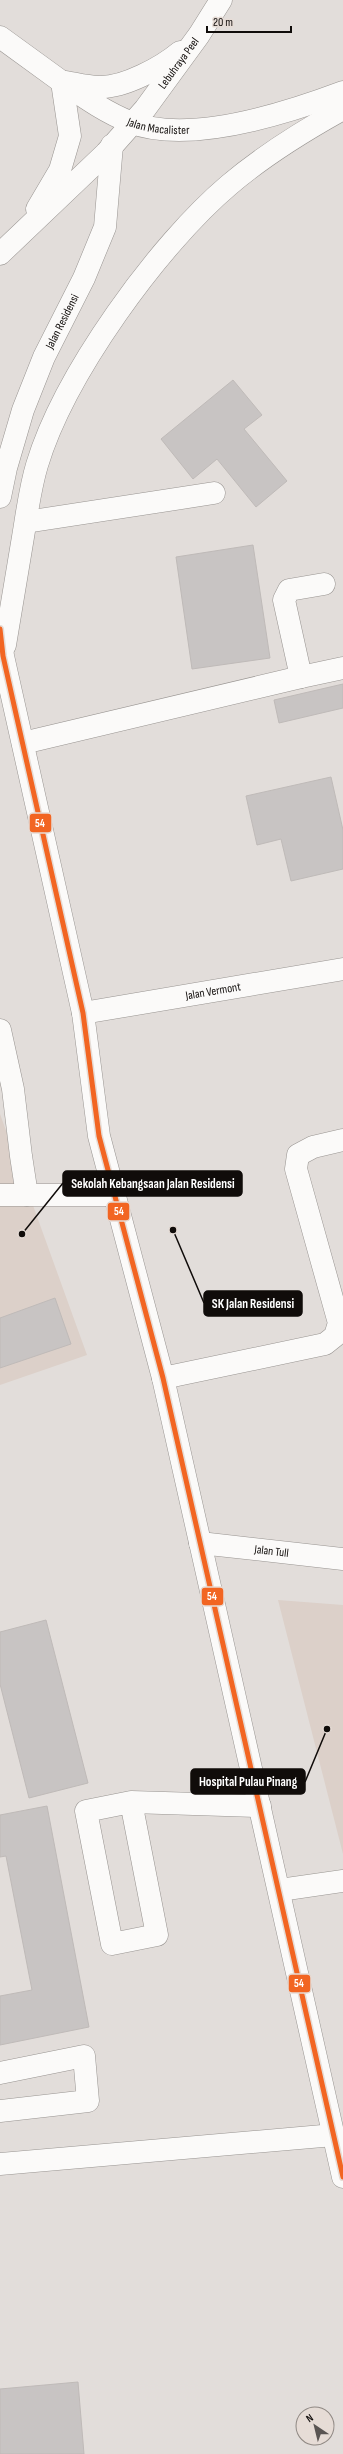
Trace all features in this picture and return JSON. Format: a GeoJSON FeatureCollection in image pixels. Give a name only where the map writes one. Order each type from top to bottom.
{"type":"FeatureCollection","features":[{"type":"Feature","properties":{"kind":"main road","name":"Lebuhraya Peel"},"geometry":{"type":"LineString","coordinates":[[132,123],[145,109],[199,35],[221,0]]}},
{"type":"Feature","properties":{"kind":"main road"},"geometry":{"type":"LineString","coordinates":[[62,82],[101,87],[146,74],[167,63],[199,35]]}},
{"type":"Feature","properties":{"kind":"main road"},"geometry":{"type":"LineString","coordinates":[[0,37],[102,110],[132,123]]}},
{"type":"Feature","properties":{"kind":"main road"},"geometry":{"type":"LineString","coordinates":[[62,82],[102,124],[112,145]]}},
{"type":"Feature","properties":{"kind":"main road"},"geometry":{"type":"LineString","coordinates":[[24,233],[60,170],[70,136],[62,82]]}},
{"type":"Feature","properties":{"kind":"main road","name":"Jalan Macalister"},"geometry":{"type":"LineString","coordinates":[[0,254],[24,233],[132,123],[163,129],[195,129],[244,122],[306,106],[343,92]]}},
{"type":"Feature","properties":{"kind":"main road"},"geometry":{"type":"LineString","coordinates":[[1,650],[37,465],[48,434],[62,405],[98,343],[160,258],[230,185],[311,126],[343,109]]}},
{"type":"Feature","properties":{"kind":"main road","name":"Jalan Residensi"},"geometry":{"type":"LineString","coordinates":[[0,497],[6,468],[23,410],[39,371],[84,278],[105,227],[112,145]]}},
{"type":"Feature","properties":{"kind":"main road"},"geometry":{"type":"LineString","coordinates":[[26,522],[214,493]]}},
{"type":"Feature","properties":{"kind":"main road"},"geometry":{"type":"LineString","coordinates":[[301,677],[284,600],[288,590],[324,584]]}},
{"type":"Feature","properties":{"kind":"main road"},"geometry":{"type":"LineString","coordinates":[[0,629],[1,650],[83,1013],[100,1136],[163,1378],[280,1890],[343,2177]]}},
{"type":"Feature","properties":{"kind":"main road"},"geometry":{"type":"LineString","coordinates":[[23,742],[343,668]]}},
{"type":"Feature","properties":{"kind":"main road","name":"Jalan Vermont"},"geometry":{"type":"LineString","coordinates":[[83,1013],[343,969]]}},
{"type":"Feature","properties":{"kind":"main road"},"geometry":{"type":"LineString","coordinates":[[0,1030],[13,1089],[21,1156],[28,1195]]}},
{"type":"Feature","properties":{"kind":"main road"},"geometry":{"type":"LineString","coordinates":[[163,1378],[325,1344],[336,1336],[339,1323],[296,1169],[298,1155],[313,1147],[343,1140]]}},
{"type":"Feature","properties":{"kind":"main road"},"geometry":{"type":"LineString","coordinates":[[0,1195],[115,1195]]}},
{"type":"Feature","properties":{"kind":"main road","name":"Jalan Tull"},"geometry":{"type":"LineString","coordinates":[[200,1544],[343,1559]]}},
{"type":"Feature","properties":{"kind":"main road"},"geometry":{"type":"LineString","coordinates":[[131,1802],[157,1936],[112,1944],[86,1811],[131,1802],[260,1806]]}},
{"type":"Feature","properties":{"kind":"main road"},"geometry":{"type":"LineString","coordinates":[[280,1890],[343,1882]]}},
{"type":"Feature","properties":{"kind":"main road"},"geometry":{"type":"LineString","coordinates":[[0,2073],[84,2056],[88,2101],[0,2111]]}},
{"type":"Feature","properties":{"kind":"main road"},"geometry":{"type":"LineString","coordinates":[[0,2164],[334,2135]]}},
{"type":"Feature","properties":{"kind":"shaded area"},"geometry":{"type":"Polygon","coordinates":[[[0,1114],[87,1355],[0,1385],[0,1114]]]}},
{"type":"Feature","properties":{"kind":"shaded area"},"geometry":{"type":"Polygon","coordinates":[[[278,1600],[343,1605],[343,1854],[278,1600]]]}},
{"type":"Feature","properties":{"kind":"building"},"geometry":{"type":"Polygon","coordinates":[[[233,380],[262,415],[244,429],[287,481],[256,507],[217,459],[193,479],[161,439],[233,380]]]}},
{"type":"Feature","properties":{"kind":"building"},"geometry":{"type":"Polygon","coordinates":[[[253,545],[270,658],[192,669],[176,557],[253,545]]]}},
{"type":"Feature","properties":{"kind":"building"},"geometry":{"type":"Polygon","coordinates":[[[343,684],[343,708],[279,723],[274,700],[343,684]]]}},
{"type":"Feature","properties":{"kind":"building"},"geometry":{"type":"Polygon","coordinates":[[[331,777],[343,830],[343,869],[291,881],[281,839],[257,845],[246,796],[331,777]]]}},
{"type":"Feature","properties":{"kind":"building"},"geometry":{"type":"Polygon","coordinates":[[[55,1298],[71,1344],[0,1368],[0,1318],[55,1298]]]}},
{"type":"Feature","properties":{"kind":"building"},"geometry":{"type":"Polygon","coordinates":[[[46,1620],[88,1783],[29,1798],[0,1684],[0,1632],[46,1620]]]}},
{"type":"Feature","properties":{"kind":"building"},"geometry":{"type":"Polygon","coordinates":[[[47,1806],[89,2027],[0,2045],[0,1996],[32,1990],[6,1856],[0,1857],[0,1815],[47,1806]]]}},
{"type":"Feature","properties":{"kind":"building"},"geometry":{"type":"Polygon","coordinates":[[[78,2382],[84,2454],[0,2454],[0,2389],[78,2382]]]}},
{"type":"Feature","properties":{"kind":"transit line","name":"54"},"geometry":{"type":"LineString","coordinates":[[0,629],[3,656],[83,1013],[99,1136],[163,1378],[343,2177]]}},
{"type":"Feature","properties":{"kind":"place","name":"SK Jalan Residensi"},"geometry":{"type":"Point","coordinates":[173,1230]}},
{"type":"Feature","properties":{"kind":"place","name":"Sekolah Kebangsaan Jalan Residensi"},"geometry":{"type":"Point","coordinates":[22,1234]}},
{"type":"Feature","properties":{"kind":"place","name":"Hospital Pulau Pinang"},"geometry":{"type":"Point","coordinates":[327,1729]}}]}
